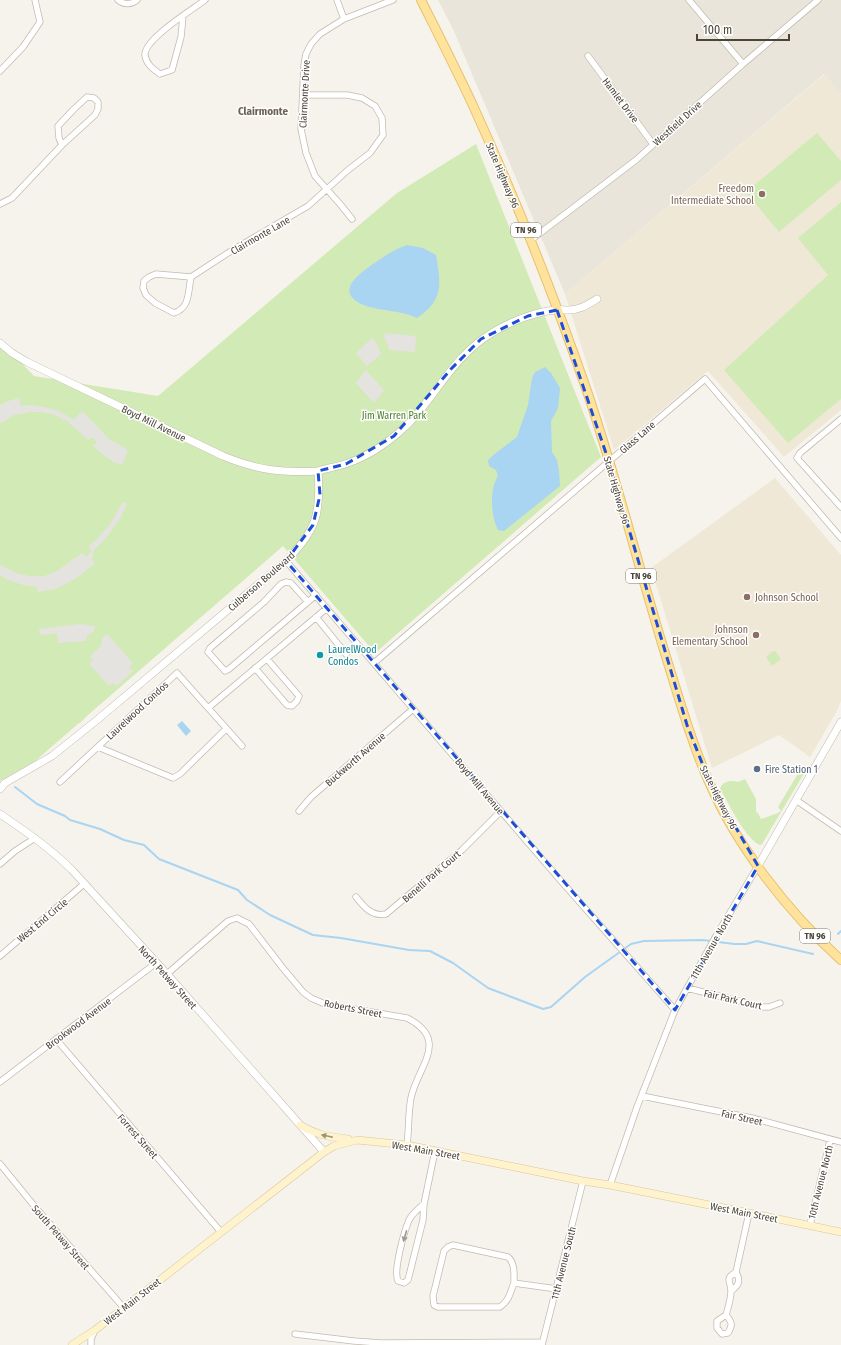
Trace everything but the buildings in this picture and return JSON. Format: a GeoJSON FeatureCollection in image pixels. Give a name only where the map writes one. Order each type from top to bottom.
{"type":"FeatureCollection","features":[{"type":"Feature","properties":{"kind":"main road","name":"State Highway 96"},"geometry":{"type":"LineString","coordinates":[[421,0],[474,109],[531,240],[557,310],[587,392],[609,462],[655,622],[687,725],[710,783],[722,808],[758,866],[779,895],[821,942],[841,960]]}},
{"type":"Feature","properties":{"kind":"main road"},"geometry":{"type":"LineString","coordinates":[[300,1125],[313,1133],[328,1137],[357,1140]]}},
{"type":"Feature","properties":{"kind":"main road","name":"West Main Street"},"geometry":{"type":"LineString","coordinates":[[72,1345],[124,1308],[324,1152],[334,1146],[357,1140],[407,1145],[841,1232]]}},
{"type":"Feature","properties":{"kind":"street"},"geometry":{"type":"LineString","coordinates":[[0,71],[23,47],[40,22],[35,0]]}},
{"type":"Feature","properties":{"kind":"street"},"geometry":{"type":"LineString","coordinates":[[118,0],[125,4],[130,4],[137,0]]}},
{"type":"Feature","properties":{"kind":"street"},"geometry":{"type":"LineString","coordinates":[[183,16],[181,37],[172,70],[160,74],[149,66],[145,55],[148,45],[154,38],[183,16],[205,0]]}},
{"type":"Feature","properties":{"kind":"street"},"geometry":{"type":"LineString","coordinates":[[337,0],[344,18]]}},
{"type":"Feature","properties":{"kind":"street","name":"Clairmonte Drive"},"geometry":{"type":"LineString","coordinates":[[352,219],[315,176],[306,153],[302,129],[306,54],[320,34],[344,18],[392,0]]}},
{"type":"Feature","properties":{"kind":"street"},"geometry":{"type":"LineString","coordinates":[[689,0],[743,64]]}},
{"type":"Feature","properties":{"kind":"street","name":"Westfield Drive"},"geometry":{"type":"LineString","coordinates":[[531,240],[636,160],[743,64],[818,0]]}},
{"type":"Feature","properties":{"kind":"street","name":"Hamlet Drive"},"geometry":{"type":"LineString","coordinates":[[588,56],[653,144]]}},
{"type":"Feature","properties":{"kind":"street","name":"Clairmonte Lane"},"geometry":{"type":"LineString","coordinates":[[191,277],[231,251],[308,206],[348,170],[370,153],[383,135],[382,118],[375,106],[362,98],[347,95],[303,95]]}},
{"type":"Feature","properties":{"kind":"street"},"geometry":{"type":"LineString","coordinates":[[0,204],[12,198],[62,145],[94,115],[98,109],[98,102],[94,98],[87,97],[58,126],[59,138],[62,145]]}},
{"type":"Feature","properties":{"kind":"street"},"geometry":{"type":"LineString","coordinates":[[156,274],[191,277],[186,305],[181,311],[174,314],[146,296],[143,288],[144,282],[149,277],[156,274]]}},
{"type":"Feature","properties":{"kind":"street"},"geometry":{"type":"LineString","coordinates":[[318,471],[346,464],[370,452],[394,436],[416,414],[451,369],[481,339],[504,326],[528,316],[557,310],[576,310],[597,300]]}},
{"type":"Feature","properties":{"kind":"street","name":"Boyd Mill Avenue"},"geometry":{"type":"LineString","coordinates":[[0,343],[12,353],[27,362],[237,462],[282,472],[318,471]]}},
{"type":"Feature","properties":{"kind":"street","name":"Glass Lane"},"geometry":{"type":"LineString","coordinates":[[374,663],[705,379],[841,538]]}},
{"type":"Feature","properties":{"kind":"street"},"geometry":{"type":"LineString","coordinates":[[841,419],[800,453],[797,458],[841,507]]}},
{"type":"Feature","properties":{"kind":"street","name":"Culberson Boulevard"},"geometry":{"type":"LineString","coordinates":[[0,789],[5,783],[52,756],[286,561],[306,539],[313,525],[318,509],[320,495],[318,471]]}},
{"type":"Feature","properties":{"kind":"street","name":"Boyd Mill Avenue"},"geometry":{"type":"LineString","coordinates":[[286,561],[615,944],[675,1010]]}},
{"type":"Feature","properties":{"kind":"street"},"geometry":{"type":"LineString","coordinates":[[308,602],[291,583],[286,582],[281,584],[264,602],[210,648],[208,652],[225,671],[229,669],[308,602],[316,595]]}},
{"type":"Feature","properties":{"kind":"street"},"geometry":{"type":"LineString","coordinates":[[208,708],[327,608]]}},
{"type":"Feature","properties":{"kind":"street"},"geometry":{"type":"LineString","coordinates":[[316,617],[346,654]]}},
{"type":"Feature","properties":{"kind":"street"},"geometry":{"type":"LineString","coordinates":[[255,668],[287,705],[292,706],[297,701],[298,696],[267,659]]}},
{"type":"Feature","properties":{"kind":"street","name":"Laurelwood Condos"},"geometry":{"type":"LineString","coordinates":[[60,782],[177,673],[242,746]]}},
{"type":"Feature","properties":{"kind":"street","name":"Buckworth Avenue"},"geometry":{"type":"LineString","coordinates":[[299,811],[311,797],[413,709]]}},
{"type":"Feature","properties":{"kind":"street","name":"11th Avenue North"},"geometry":{"type":"LineString","coordinates":[[610,1185],[675,1010],[709,948],[841,722]]}},
{"type":"Feature","properties":{"kind":"street","name":"Laurelwood Condos"},"geometry":{"type":"LineString","coordinates":[[98,747],[172,778],[180,774],[226,729]]}},
{"type":"Feature","properties":{"kind":"street"},"geometry":{"type":"LineString","coordinates":[[796,800],[841,831]]}},
{"type":"Feature","properties":{"kind":"street","name":"Benelli Park Court"},"geometry":{"type":"LineString","coordinates":[[356,897],[369,911],[375,914],[386,914],[462,850],[501,811]]}},
{"type":"Feature","properties":{"kind":"street","name":"North Petway Street"},"geometry":{"type":"LineString","coordinates":[[0,814],[58,856],[167,974],[324,1152]]}},
{"type":"Feature","properties":{"kind":"street"},"geometry":{"type":"LineString","coordinates":[[0,864],[15,851],[34,838]]}},
{"type":"Feature","properties":{"kind":"street","name":"West End Circle"},"geometry":{"type":"LineString","coordinates":[[0,956],[84,884]]}},
{"type":"Feature","properties":{"kind":"street","name":"Roberts Street"},"geometry":{"type":"LineString","coordinates":[[167,974],[228,921],[237,918],[249,924],[282,967],[303,992],[311,998],[325,1004],[407,1018],[418,1024],[425,1031],[430,1043],[428,1054],[411,1097],[407,1145]]}},
{"type":"Feature","properties":{"kind":"street","name":"Brookwood Avenue"},"geometry":{"type":"LineString","coordinates":[[0,1082],[156,963]]}},
{"type":"Feature","properties":{"kind":"street","name":"Fair Park Court"},"geometry":{"type":"LineString","coordinates":[[687,988],[762,1007],[769,1007],[780,1002]]}},
{"type":"Feature","properties":{"kind":"street","name":"Forrest Street"},"geometry":{"type":"LineString","coordinates":[[56,1040],[221,1232]]}},
{"type":"Feature","properties":{"kind":"street","name":"Fair Street"},"geometry":{"type":"LineString","coordinates":[[642,1096],[752,1118],[841,1142]]}},
{"type":"Feature","properties":{"kind":"street","name":"10th Avenue North"},"geometry":{"type":"LineString","coordinates":[[810,1225],[830,1140]]}},
{"type":"Feature","properties":{"kind":"street"},"geometry":{"type":"LineString","coordinates":[[424,1204],[409,1220],[397,1262],[396,1277],[398,1281],[404,1283],[408,1280],[423,1220],[424,1204],[435,1151]]}},
{"type":"Feature","properties":{"kind":"street","name":"South Petway Street"},"geometry":{"type":"LineString","coordinates":[[0,1164],[36,1208],[124,1308]]}},
{"type":"Feature","properties":{"kind":"street","name":"11th Avenue South"},"geometry":{"type":"LineString","coordinates":[[542,1344],[583,1181]]}},
{"type":"Feature","properties":{"kind":"street"},"geometry":{"type":"LineString","coordinates":[[731,1291],[738,1286],[739,1278],[736,1272],[749,1213]]}},
{"type":"Feature","properties":{"kind":"street"},"geometry":{"type":"LineString","coordinates":[[453,1245],[508,1256],[514,1267],[514,1283],[509,1298],[506,1303],[500,1307],[438,1307],[434,1305],[432,1296],[444,1251],[453,1245]]}},
{"type":"Feature","properties":{"kind":"street"},"geometry":{"type":"LineString","coordinates":[[726,1315],[731,1291],[728,1281],[730,1276],[736,1272]]}},
{"type":"Feature","properties":{"kind":"street"},"geometry":{"type":"LineString","coordinates":[[514,1283],[557,1289]]}},
{"type":"Feature","properties":{"kind":"street"},"geometry":{"type":"LineString","coordinates":[[91,1345],[91,1339],[95,1330]]}},
{"type":"Feature","properties":{"kind":"street"},"geometry":{"type":"LineString","coordinates":[[296,1334],[354,1343],[542,1344]]}},
{"type":"Feature","properties":{"kind":"highlighted area"},"geometry":{"type":"Polygon","coordinates":[[[557,310],[609,462],[687,725],[710,783],[758,866],[675,1010],[286,561],[313,525],[320,495],[318,471],[346,464],[394,436],[451,369],[481,339],[528,316],[557,310]]]}},
{"type":"Feature","properties":{"kind":"shaded area"},"geometry":{"type":"Polygon","coordinates":[[[438,0],[841,0],[841,94],[824,74],[565,294],[453,29],[438,0]]]}},
{"type":"Feature","properties":{"kind":"shaded area","name":"Freedom Intermediate School"},"geometry":{"type":"Polygon","coordinates":[[[825,74],[841,94],[841,410],[784,457],[708,371],[614,450],[565,294],[825,74]]]}},
{"type":"Feature","properties":{"kind":"shaded area"},"geometry":{"type":"Polygon","coordinates":[[[385,333],[416,336],[415,352],[389,350],[384,338],[385,333]]]}},
{"type":"Feature","properties":{"kind":"shaded area"},"geometry":{"type":"Polygon","coordinates":[[[372,338],[376,342],[381,354],[367,366],[356,353],[372,338]]]}},
{"type":"Feature","properties":{"kind":"shaded area"},"geometry":{"type":"Polygon","coordinates":[[[366,370],[384,390],[374,403],[356,383],[366,370]]]}},
{"type":"Feature","properties":{"kind":"shaded area"},"geometry":{"type":"Polygon","coordinates":[[[19,398],[21,406],[33,405],[44,407],[59,411],[74,420],[82,411],[109,439],[128,450],[124,461],[121,465],[110,460],[93,446],[97,442],[92,437],[88,440],[67,421],[52,414],[30,412],[14,415],[0,424],[0,405],[19,398]]]}},
{"type":"Feature","properties":{"kind":"shaded area","name":"Johnson Elementary School"},"geometry":{"type":"Polygon","coordinates":[[[775,478],[841,555],[841,701],[838,709],[810,757],[779,735],[712,768],[651,568],[775,478]]]}},
{"type":"Feature","properties":{"kind":"shaded area"},"geometry":{"type":"Polygon","coordinates":[[[123,502],[127,504],[121,517],[106,538],[94,550],[92,560],[95,563],[81,575],[56,589],[37,592],[37,587],[23,585],[6,579],[0,575],[0,565],[19,574],[44,576],[57,571],[82,553],[86,557],[92,551],[88,547],[110,524],[123,502]]]}},
{"type":"Feature","properties":{"kind":"shaded area"},"geometry":{"type":"Polygon","coordinates":[[[80,624],[95,626],[94,631],[87,636],[86,641],[58,643],[57,633],[40,635],[39,629],[80,624]]]}},
{"type":"Feature","properties":{"kind":"shaded area"},"geometry":{"type":"Polygon","coordinates":[[[107,634],[133,663],[129,667],[133,671],[117,686],[113,683],[109,686],[89,664],[93,660],[90,656],[101,646],[102,638],[107,634]]]}},
{"type":"Feature","properties":{"kind":"green space"},"geometry":{"type":"Polygon","coordinates":[[[817,133],[841,161],[841,180],[779,232],[746,192],[817,133]]]}},
{"type":"Feature","properties":{"kind":"green space","name":"Jim Warren Park"},"geometry":{"type":"Polygon","coordinates":[[[476,144],[601,457],[375,653],[283,546],[34,762],[0,781],[0,341],[34,376],[158,396],[397,193],[476,144]]]}},
{"type":"Feature","properties":{"kind":"green space"},"geometry":{"type":"Polygon","coordinates":[[[841,202],[841,399],[788,443],[724,370],[828,275],[798,238],[841,202]]]}},
{"type":"Feature","properties":{"kind":"green space"},"geometry":{"type":"Polygon","coordinates":[[[775,651],[781,659],[772,666],[766,657],[775,651]]]}},
{"type":"Feature","properties":{"kind":"green space"},"geometry":{"type":"Polygon","coordinates":[[[802,767],[806,770],[762,844],[760,845],[754,841],[743,828],[720,789],[721,786],[728,782],[738,782],[745,779],[756,799],[756,812],[761,819],[781,811],[778,807],[802,767]]]}},
{"type":"Feature","properties":{"kind":"water"},"geometry":{"type":"Polygon","coordinates":[[[407,245],[423,248],[436,255],[439,275],[438,291],[432,305],[426,311],[417,318],[403,313],[368,307],[353,299],[350,294],[350,288],[356,278],[367,268],[385,256],[407,245]]]}},
{"type":"Feature","properties":{"kind":"water"},"geometry":{"type":"Polygon","coordinates":[[[545,367],[551,373],[560,388],[558,408],[551,421],[552,452],[557,460],[560,486],[504,531],[498,530],[494,518],[492,496],[493,488],[498,476],[496,470],[489,466],[488,460],[517,437],[528,405],[532,378],[535,372],[545,367]]]}},
{"type":"Feature","properties":{"kind":"water"},"geometry":{"type":"Polygon","coordinates":[[[182,721],[191,731],[186,736],[177,725],[182,721]]]}},
{"type":"Feature","properties":{"kind":"waterway"},"geometry":{"type":"LineString","coordinates":[[15,787],[37,804],[65,816],[70,820],[100,829],[124,840],[144,845],[159,859],[238,890],[247,900],[270,915],[313,935],[341,938],[409,950],[430,951],[453,963],[488,988],[543,1009],[551,1007],[585,977],[631,944],[644,941],[703,940],[734,944],[746,944],[757,941],[813,954]]}},
{"type":"Feature","properties":{"kind":"waterway"},"geometry":{"type":"LineString","coordinates":[[838,934],[841,931]]}},
{"type":"Feature","properties":{"kind":"place","name":"Freedom Intermediate School"},"geometry":{"type":"Point","coordinates":[762,194]}},
{"type":"Feature","properties":{"kind":"place","name":"Johnson School"},"geometry":{"type":"Point","coordinates":[747,597]}},
{"type":"Feature","properties":{"kind":"place","name":"Johnson Elementary School"},"geometry":{"type":"Point","coordinates":[756,635]}},
{"type":"Feature","properties":{"kind":"place","name":"LaurelWood Condos"},"geometry":{"type":"Point","coordinates":[320,655]}},
{"type":"Feature","properties":{"kind":"place","name":"Fire Station 1"},"geometry":{"type":"Point","coordinates":[757,769]}},
{"type":"Feature","properties":{"kind":"district","name":"Clairmonte"},"geometry":{"type":"Point","coordinates":[263,111]}}]}
